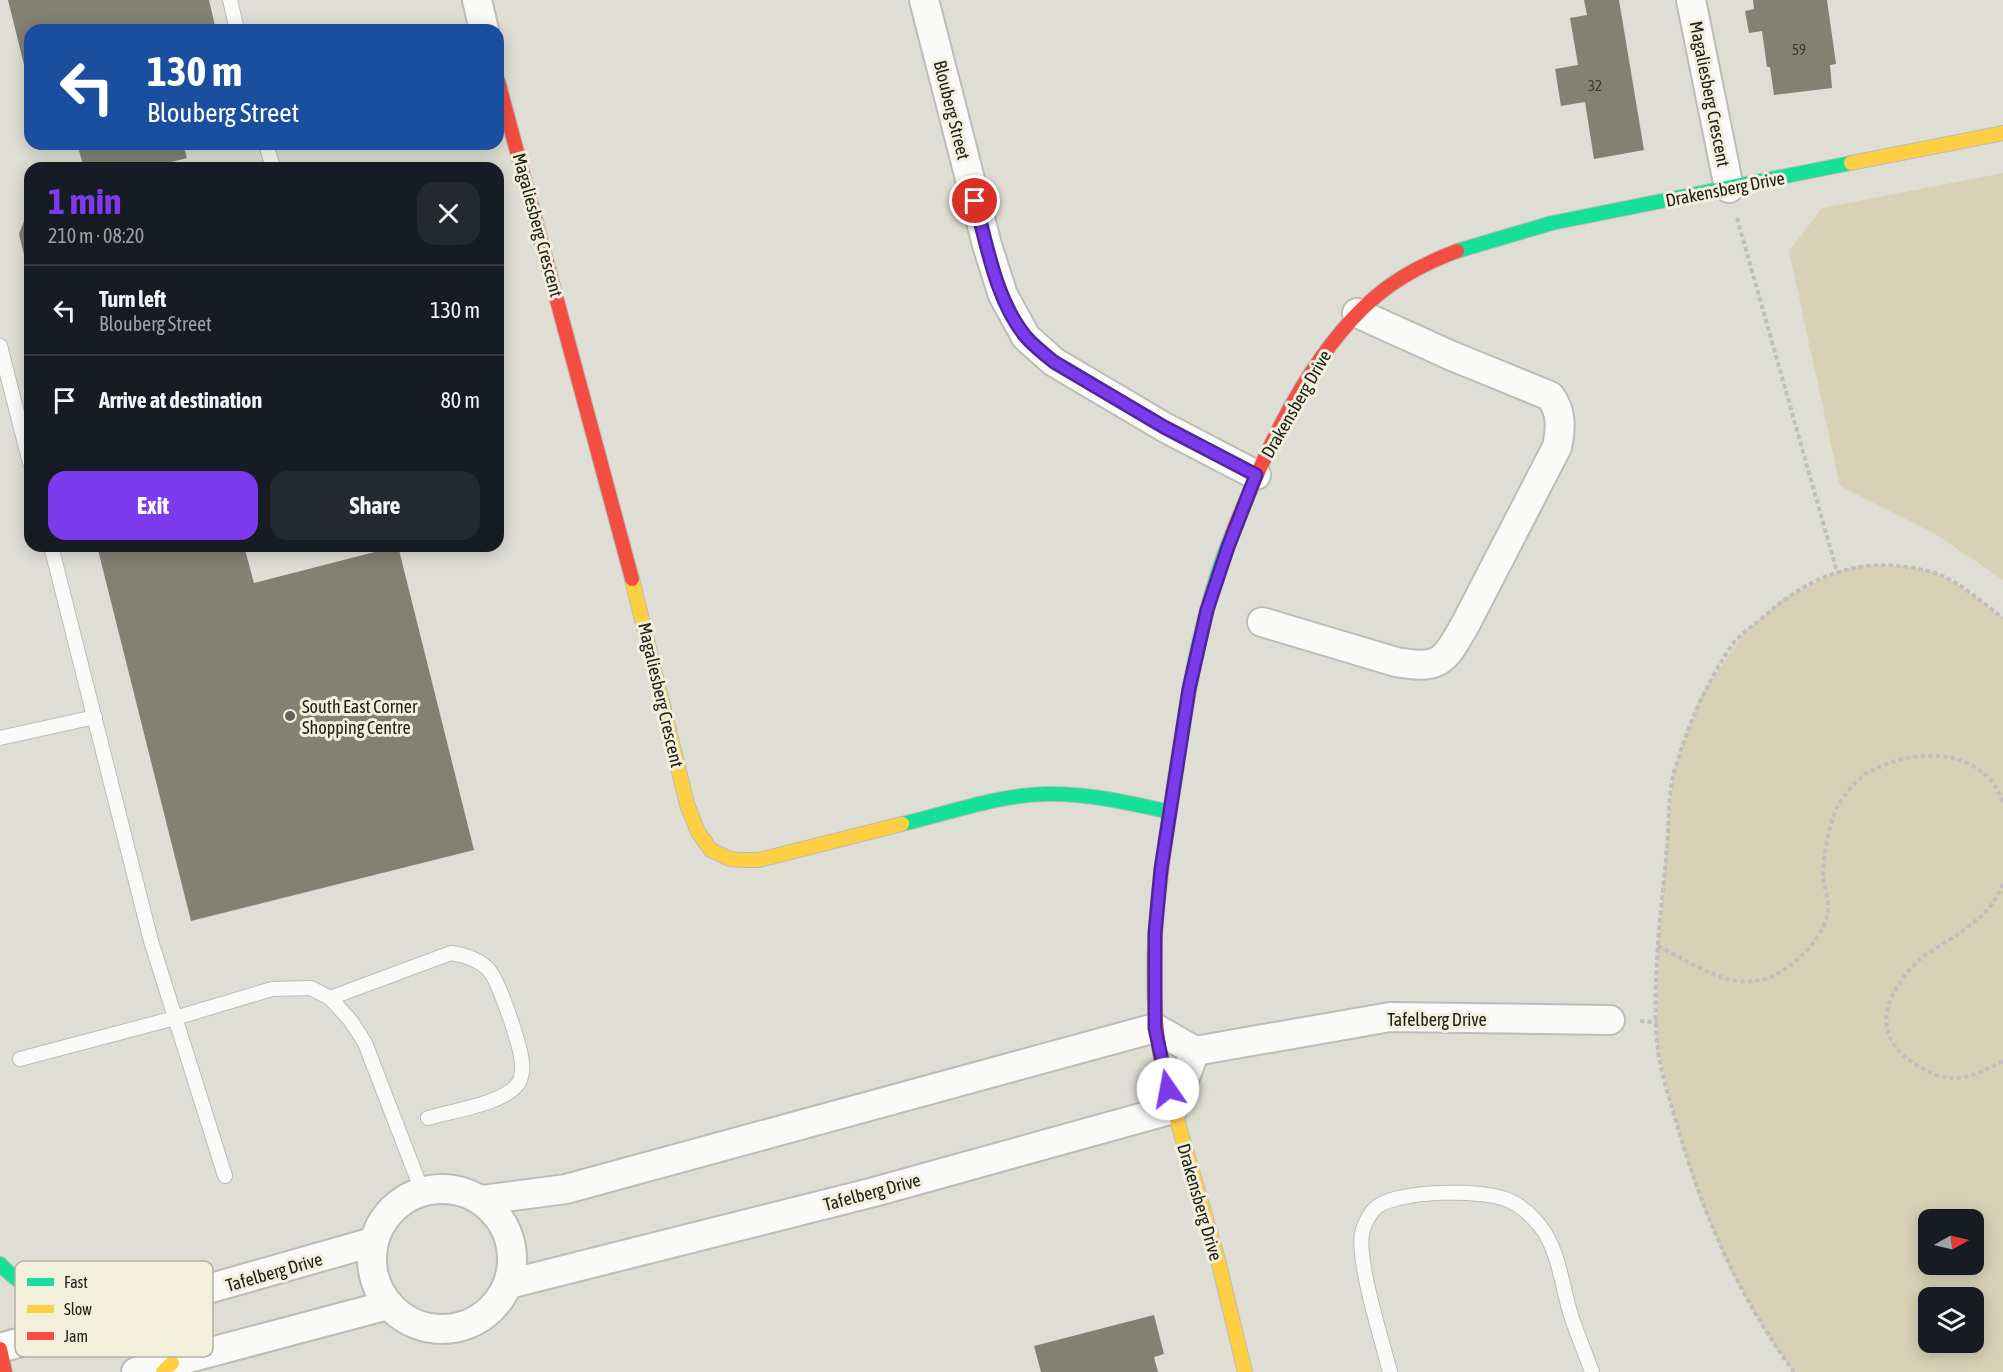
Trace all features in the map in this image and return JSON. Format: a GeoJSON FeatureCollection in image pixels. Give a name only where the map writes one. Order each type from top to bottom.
{"type":"FeatureCollection","features":[{"type":"Feature","properties":{"kind":"street"},"geometry":{"type":"LineString","coordinates":[[477,0],[483,24]]}},
{"type":"Feature","properties":{"kind":"street","name":"Blouberg Street"},"geometry":{"type":"LineString","coordinates":[[924,0],[987,245],[1003,295],[1026,337],[1054,362],[1164,427],[1256,475]]}},
{"type":"Feature","properties":{"kind":"street","name":"Magaliesberg Crescent"},"geometry":{"type":"LineString","coordinates":[[1691,0],[1729,188]]}},
{"type":"Feature","properties":{"kind":"street","name":"Magaliesberg Crescent"},"geometry":{"type":"LineString","coordinates":[[504,103],[640,607],[687,804],[696,830],[711,852],[740,861],[759,860],[1003,799],[1047,794],[1118,800],[1170,812]]}},
{"type":"Feature","properties":{"kind":"street","name":"Drakensberg Drive"},"geometry":{"type":"LineString","coordinates":[[1245,1372],[1210,1233],[1173,1109],[1155,1028],[1155,933],[1161,869],[1189,689],[1207,610],[1256,475],[1326,349],[1357,313],[1396,280],[1440,257],[1488,239],[1552,223],[2003,133]]}},
{"type":"Feature","properties":{"kind":"street"},"geometry":{"type":"LineString","coordinates":[[1262,622],[1396,662],[1415,665],[1441,661],[1451,650],[1465,625],[1557,447],[1561,431],[1560,416],[1557,405],[1550,396],[1452,357],[1357,313]]}},
{"type":"Feature","properties":{"kind":"street","name":"Tafelberg Drive"},"geometry":{"type":"LineString","coordinates":[[1195,1051],[1390,1017],[1610,1020]]}},
{"type":"Feature","properties":{"kind":"street"},"geometry":{"type":"LineString","coordinates":[[482,1200],[566,1189],[1155,1028],[1195,1051],[1173,1109]]}},
{"type":"Feature","properties":{"kind":"street","name":"Tafelberg Drive"},"geometry":{"type":"LineString","coordinates":[[508,1284],[874,1192],[1173,1109]]}},
{"type":"Feature","properties":{"kind":"street"},"geometry":{"type":"LineString","coordinates":[[457,1189],[482,1200],[499,1216],[510,1238],[513,1261],[508,1284],[498,1302],[483,1317],[465,1326],[444,1330],[423,1328],[404,1319],[388,1305],[379,1291],[371,1258],[374,1242],[385,1217],[405,1199],[422,1191],[457,1189]]}},
{"type":"Feature","properties":{"kind":"street","name":"Tafelberg Drive"},"geometry":{"type":"LineString","coordinates":[[213,1289],[374,1242]]}},
{"type":"Feature","properties":{"kind":"street"},"geometry":{"type":"LineString","coordinates":[[0,1264],[15,1278]]}},
{"type":"Feature","properties":{"kind":"street"},"geometry":{"type":"LineString","coordinates":[[213,1354],[388,1305]]}},
{"type":"Feature","properties":{"kind":"street","name":"Tafelberg Drive"},"geometry":{"type":"LineString","coordinates":[[0,1349],[15,1345]]}},
{"type":"Feature","properties":{"kind":"street"},"geometry":{"type":"LineString","coordinates":[[0,1349],[5,1372]]}},
{"type":"Feature","properties":{"kind":"street"},"geometry":{"type":"LineString","coordinates":[[136,1372],[167,1367],[203,1357]]}},
{"type":"Feature","properties":{"kind":"lane"},"geometry":{"type":"LineString","coordinates":[[230,0],[236,24]]}},
{"type":"Feature","properties":{"kind":"lane"},"geometry":{"type":"LineString","coordinates":[[0,346],[24,440]]}},
{"type":"Feature","properties":{"kind":"lane"},"geometry":{"type":"LineString","coordinates":[[53,552],[151,941],[225,1176]]}},
{"type":"Feature","properties":{"kind":"lane"},"geometry":{"type":"LineString","coordinates":[[0,738],[94,717]]}},
{"type":"Feature","properties":{"kind":"lane"},"geometry":{"type":"LineString","coordinates":[[330,998],[451,953],[468,956],[489,970],[502,995],[522,1064],[520,1082],[512,1092],[490,1101],[428,1118]]}},
{"type":"Feature","properties":{"kind":"lane"},"geometry":{"type":"LineString","coordinates":[[20,1059],[175,1018],[272,989],[311,988],[330,998],[351,1021],[365,1043],[422,1191]]}},
{"type":"Feature","properties":{"kind":"lane"},"geometry":{"type":"LineString","coordinates":[[1390,1372],[1365,1271],[1362,1233],[1367,1218],[1378,1206],[1406,1196],[1460,1192],[1508,1200],[1525,1211],[1541,1227],[1550,1245],[1571,1316],[1592,1372]]}},
{"type":"Feature","properties":{"kind":"path"},"geometry":{"type":"LineString","coordinates":[[1729,188],[1837,572]]}},
{"type":"Feature","properties":{"kind":"path"},"geometry":{"type":"LineString","coordinates":[[1794,1372],[1769,1338],[1731,1271],[1695,1188],[1672,1108],[1658,1045],[1658,946],[1673,775],[1699,699],[1734,641],[1782,600],[1820,577],[1860,566],[1898,565],[1938,574],[1966,590],[2003,618]]}},
{"type":"Feature","properties":{"kind":"path"},"geometry":{"type":"LineString","coordinates":[[1658,946],[1725,979],[1755,982],[1783,972],[1808,950],[1822,931],[1828,908],[1823,876],[1827,842],[1837,807],[1865,774],[1899,759],[1930,754],[1957,758],[1984,773],[2003,804]]}},
{"type":"Feature","properties":{"kind":"path"},"geometry":{"type":"LineString","coordinates":[[2003,885],[1986,914],[1920,959],[1898,987],[1885,1013],[1887,1032],[1899,1053],[1920,1068],[1939,1076],[1960,1079],[2003,1061]]}},
{"type":"Feature","properties":{"kind":"shaded area"},"geometry":{"type":"Polygon","coordinates":[[[2003,173],[2003,580],[1937,535],[1840,486],[1789,251],[1822,208],[2003,173]]]}},
{"type":"Feature","properties":{"kind":"shaded area"},"geometry":{"type":"Polygon","coordinates":[[[1860,565],[1901,566],[1931,571],[1940,575],[1957,584],[2003,618],[2003,1372],[1794,1372],[1769,1338],[1731,1271],[1695,1188],[1672,1108],[1657,1045],[1658,946],[1673,775],[1699,699],[1744,633],[1782,600],[1837,572],[1860,565]]]}},
{"type":"Feature","properties":{"kind":"building"},"geometry":{"type":"Polygon","coordinates":[[[8,0],[209,0],[215,24],[24,24],[24,65],[8,0]]]}},
{"type":"Feature","properties":{"kind":"building"},"geometry":{"type":"Polygon","coordinates":[[[1584,0],[1619,0],[1644,150],[1594,159],[1585,102],[1561,106],[1555,69],[1578,65],[1570,18],[1587,15],[1584,0]]]}},
{"type":"Feature","properties":{"kind":"building"},"geometry":{"type":"Polygon","coordinates":[[[1753,0],[1827,0],[1836,64],[1830,65],[1832,88],[1774,95],[1762,31],[1749,33],[1745,11],[1754,9],[1753,0]]]}},
{"type":"Feature","properties":{"kind":"building"},"geometry":{"type":"Polygon","coordinates":[[[79,150],[185,150],[187,158],[171,162],[82,162],[79,150]]]}},
{"type":"Feature","properties":{"kind":"building"},"geometry":{"type":"Polygon","coordinates":[[[24,221],[24,254],[19,234],[24,221]]]}},
{"type":"Feature","properties":{"kind":"building","name":"South East Corner Shopping Centre"},"geometry":{"type":"Polygon","coordinates":[[[99,552],[246,552],[254,583],[375,552],[400,552],[474,850],[191,921],[99,552]]]}},
{"type":"Feature","properties":{"kind":"building"},"geometry":{"type":"Polygon","coordinates":[[[1154,1315],[1164,1354],[1154,1357],[1158,1372],[1041,1372],[1034,1346],[1154,1315]]]}},
{"type":"Feature","properties":{"kind":"traffic: fast"},"geometry":{"type":"LineString","coordinates":[[1457,251],[1552,223],[1851,163]]}},
{"type":"Feature","properties":{"kind":"traffic: fast"},"geometry":{"type":"LineString","coordinates":[[1173,792],[1202,628],[1232,534]]}},
{"type":"Feature","properties":{"kind":"traffic: fast"},"geometry":{"type":"LineString","coordinates":[[902,824],[992,801],[1046,794],[1093,797],[1170,812]]}},
{"type":"Feature","properties":{"kind":"traffic: fast"},"geometry":{"type":"LineString","coordinates":[[0,1264],[15,1278]]}},
{"type":"Feature","properties":{"kind":"traffic: slow"},"geometry":{"type":"LineString","coordinates":[[1851,163],[2003,133]]}},
{"type":"Feature","properties":{"kind":"traffic: slow"},"geometry":{"type":"LineString","coordinates":[[632,579],[687,804],[698,832],[711,850],[730,859],[759,860],[902,824]]}},
{"type":"Feature","properties":{"kind":"traffic: slow"},"geometry":{"type":"LineString","coordinates":[[1164,1075],[1218,1260],[1245,1372]]}},
{"type":"Feature","properties":{"kind":"traffic: slow"},"geometry":{"type":"LineString","coordinates":[[163,1372],[172,1363]]}},
{"type":"Feature","properties":{"kind":"traffic: jam"},"geometry":{"type":"LineString","coordinates":[[504,103],[632,579]]}},
{"type":"Feature","properties":{"kind":"traffic: jam"},"geometry":{"type":"LineString","coordinates":[[1232,534],[1258,471],[1290,407],[1328,348],[1350,321],[1383,290],[1414,271],[1457,251]]}},
{"type":"Feature","properties":{"kind":"traffic: jam"},"geometry":{"type":"LineString","coordinates":[[1164,1075],[1155,1005],[1155,933],[1162,862],[1173,792]]}},
{"type":"Feature","properties":{"kind":"traffic: jam"},"geometry":{"type":"LineString","coordinates":[[0,1349],[5,1372]]}},
{"type":"Feature","properties":{"kind":"place","name":"South East Corner Shopping Centre"},"geometry":{"type":"Point","coordinates":[290,716]}},
{"type":"Feature","properties":{"kind":"route"},"geometry":{"type":"LineString","coordinates":[[975,201],[1003,295],[1014,319],[1026,337],[1040,351],[1054,362],[1164,427],[1256,475],[1207,610],[1189,689],[1161,869],[1155,933],[1155,1028],[1168,1089]]}}]}
